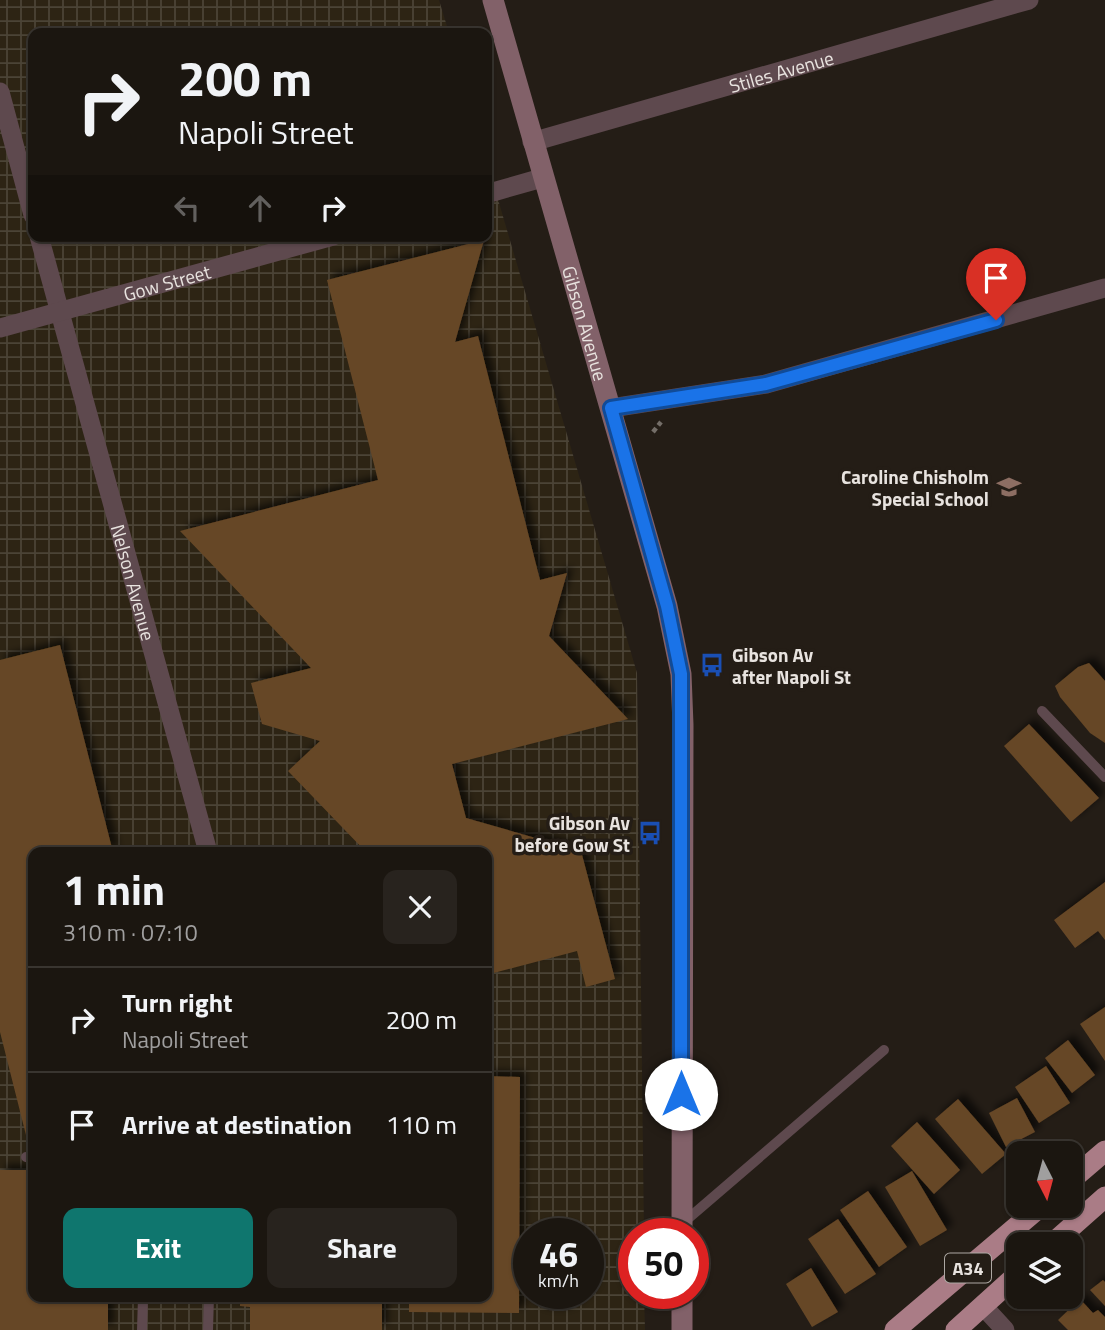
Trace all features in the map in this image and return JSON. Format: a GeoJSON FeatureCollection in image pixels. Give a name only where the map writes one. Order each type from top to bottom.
{"type":"FeatureCollection","features":[{"type":"Feature","properties":{"kind":"highway"},"geometry":{"type":"LineString","coordinates":[[1083,1170],[1105,1151]]}},
{"type":"Feature","properties":{"kind":"highway"},"geometry":{"type":"LineString","coordinates":[[1065,1232],[1105,1196]]}},
{"type":"Feature","properties":{"kind":"highway","name":"A34"},"geometry":{"type":"LineString","coordinates":[[895,1330],[1027,1218]]}},
{"type":"Feature","properties":{"kind":"highway","name":"A34"},"geometry":{"type":"LineString","coordinates":[[956,1330],[1006,1285]]}},
{"type":"Feature","properties":{"kind":"main road","name":"Gibson Avenue"},"geometry":{"type":"LineString","coordinates":[[493,0],[667,606],[681,674],[682,1218]]}},
{"type":"Feature","properties":{"kind":"main road"},"geometry":{"type":"LineString","coordinates":[[681,1330],[682,1309]]}},
{"type":"Feature","properties":{"kind":"street","name":"Stiles Avenue"},"geometry":{"type":"LineString","coordinates":[[532,142],[1029,0]]}},
{"type":"Feature","properties":{"kind":"street"},"geometry":{"type":"LineString","coordinates":[[0,92],[28,196]]}},
{"type":"Feature","properties":{"kind":"street"},"geometry":{"type":"LineString","coordinates":[[492,192],[542,178]]}},
{"type":"Feature","properties":{"kind":"street","name":"Nelson Avenue"},"geometry":{"type":"LineString","coordinates":[[41,242],[62,311],[207,847]]}},
{"type":"Feature","properties":{"kind":"street","name":"Gow Street"},"geometry":{"type":"LineString","coordinates":[[0,328],[311,242]]}},
{"type":"Feature","properties":{"kind":"street"},"geometry":{"type":"LineString","coordinates":[[611,408],[766,384],[1105,288]]}},
{"type":"Feature","properties":{"kind":"street"},"geometry":{"type":"LineString","coordinates":[[983,1306],[1006,1330]]}},
{"type":"Feature","properties":{"kind":"lane"},"geometry":{"type":"LineString","coordinates":[[1042,711],[1105,777]]}},
{"type":"Feature","properties":{"kind":"lane"},"geometry":{"type":"LineString","coordinates":[[694,1218],[884,1050]]}},
{"type":"Feature","properties":{"kind":"lane"},"geometry":{"type":"LineString","coordinates":[[142,1330],[143,1302]]}},
{"type":"Feature","properties":{"kind":"lane"},"geometry":{"type":"LineString","coordinates":[[208,1330],[209,1302]]}},
{"type":"Feature","properties":{"kind":"shaded area"},"geometry":{"type":"Polygon","coordinates":[[[0,0],[439,0],[447,28],[28,28],[28,242],[492,242],[492,179],[637,673],[644,1218],[618,1218],[618,1309],[644,1309],[645,1330],[0,1330],[0,0]]]}},
{"type":"Feature","properties":{"kind":"building"},"geometry":{"type":"Polygon","coordinates":[[[483,242],[455,342],[478,336],[540,580],[567,573],[549,636],[628,719],[452,764],[466,818],[581,851],[615,979],[586,987],[577,951],[492,973],[492,847],[361,847],[288,771],[320,741],[262,724],[251,683],[311,668],[180,531],[378,480],[327,280],[483,242]]]}},
{"type":"Feature","properties":{"kind":"building"},"geometry":{"type":"Polygon","coordinates":[[[60,645],[112,847],[28,847],[28,1143],[0,1032],[0,660],[60,645]]]}},
{"type":"Feature","properties":{"kind":"building"},"geometry":{"type":"Polygon","coordinates":[[[1089,663],[1105,681],[1105,743],[1090,733],[1060,697],[1055,686],[1078,667],[1089,663]]]}},
{"type":"Feature","properties":{"kind":"building"},"geometry":{"type":"Polygon","coordinates":[[[1029,724],[1099,798],[1071,822],[1004,746],[1029,724]]]}},
{"type":"Feature","properties":{"kind":"building"},"geometry":{"type":"Polygon","coordinates":[[[1105,882],[1105,940],[1098,931],[1075,948],[1054,920],[1105,882]]]}},
{"type":"Feature","properties":{"kind":"building"},"geometry":{"type":"Polygon","coordinates":[[[1105,1007],[1105,1061],[1080,1024],[1105,1007]]]}},
{"type":"Feature","properties":{"kind":"building"},"geometry":{"type":"Polygon","coordinates":[[[1068,1040],[1095,1075],[1072,1093],[1045,1058],[1068,1040]]]}},
{"type":"Feature","properties":{"kind":"building"},"geometry":{"type":"Polygon","coordinates":[[[1046,1066],[1070,1103],[1039,1123],[1015,1087],[1046,1066]]]}},
{"type":"Feature","properties":{"kind":"building"},"geometry":{"type":"Polygon","coordinates":[[[492,1076],[520,1077],[519,1218],[513,1218],[513,1309],[519,1309],[519,1313],[409,1312],[409,1302],[492,1302],[492,1076]]]}},
{"type":"Feature","properties":{"kind":"building"},"geometry":{"type":"Polygon","coordinates":[[[1017,1098],[1035,1132],[1018,1141],[1006,1141],[1006,1147],[989,1113],[1017,1098]]]}},
{"type":"Feature","properties":{"kind":"building"},"geometry":{"type":"Polygon","coordinates":[[[958,1099],[1006,1154],[982,1174],[935,1119],[958,1099]]]}},
{"type":"Feature","properties":{"kind":"building"},"geometry":{"type":"Polygon","coordinates":[[[917,1122],[960,1170],[934,1194],[891,1146],[917,1122]]]}},
{"type":"Feature","properties":{"kind":"building"},"geometry":{"type":"Polygon","coordinates":[[[0,1170],[28,1170],[28,1302],[108,1302],[108,1330],[0,1330],[0,1170]]]}},
{"type":"Feature","properties":{"kind":"building"},"geometry":{"type":"Polygon","coordinates":[[[912,1171],[947,1230],[920,1246],[885,1187],[912,1171]]]}},
{"type":"Feature","properties":{"kind":"building"},"geometry":{"type":"Polygon","coordinates":[[[868,1191],[907,1247],[879,1267],[840,1210],[868,1191]]]}},
{"type":"Feature","properties":{"kind":"building"},"geometry":{"type":"Polygon","coordinates":[[[838,1219],[876,1274],[845,1294],[808,1239],[838,1219]]]}},
{"type":"Feature","properties":{"kind":"building"},"geometry":{"type":"Polygon","coordinates":[[[811,1268],[838,1312],[812,1327],[786,1284],[811,1268]]]}},
{"type":"Feature","properties":{"kind":"building"},"geometry":{"type":"Polygon","coordinates":[[[1103,1280],[1105,1282],[1105,1306],[1090,1290],[1103,1280]]]}},
{"type":"Feature","properties":{"kind":"building"},"geometry":{"type":"Polygon","coordinates":[[[240,1302],[382,1302],[382,1330],[250,1330],[250,1307],[240,1306],[240,1302]]]}},
{"type":"Feature","properties":{"kind":"building"},"geometry":{"type":"Polygon","coordinates":[[[1083,1302],[1093,1313],[1098,1310],[1105,1317],[1105,1330],[1068,1330],[1058,1320],[1070,1309],[1083,1309],[1083,1302]]]}},
{"type":"Feature","properties":{"kind":"place","name":"Caroline Chisholm Special School"},"geometry":{"type":"Point","coordinates":[1009,487]}},
{"type":"Feature","properties":{"kind":"place","name":"Gibson Av after Napoli St"},"geometry":{"type":"Point","coordinates":[712,665]}},
{"type":"Feature","properties":{"kind":"place","name":"Gibson Av before Gow St"},"geometry":{"type":"Point","coordinates":[650,833]}},
{"type":"Feature","properties":{"kind":"route"},"geometry":{"type":"LineString","coordinates":[[681,1094],[681,674],[667,606],[611,408],[766,384],[996,320]]}}]}
